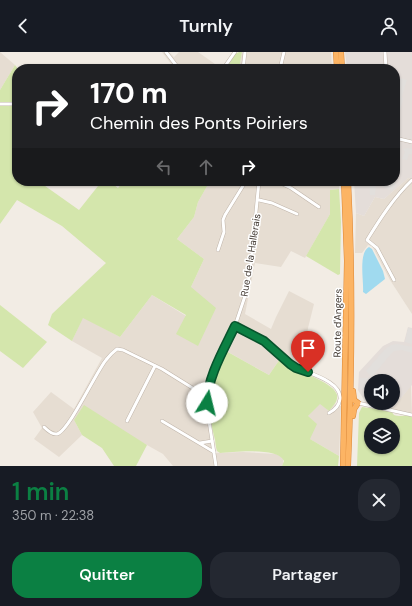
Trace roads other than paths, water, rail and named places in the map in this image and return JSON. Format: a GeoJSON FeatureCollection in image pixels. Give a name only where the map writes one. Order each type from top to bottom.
{"type":"FeatureCollection","features":[{"type":"Feature","properties":{"kind":"highway"},"geometry":{"type":"LineString","coordinates":[[336,52],[337,64]]}},
{"type":"Feature","properties":{"kind":"highway"},"geometry":{"type":"LineString","coordinates":[[341,52],[342,64]]}},
{"type":"Feature","properties":{"kind":"highway","name":"Route d'Angers"},"geometry":{"type":"LineString","coordinates":[[343,466],[347,261],[344,186]]}},
{"type":"Feature","properties":{"kind":"highway","name":"Route d'Angers"},"geometry":{"type":"LineString","coordinates":[[348,466],[351,364],[350,186]]}},
{"type":"Feature","properties":{"kind":"highway"},"geometry":{"type":"LineString","coordinates":[[350,429],[354,409],[358,403],[353,396],[353,368],[351,364]]}},
{"type":"Feature","properties":{"kind":"street"},"geometry":{"type":"LineString","coordinates":[[166,52],[175,64]]}},
{"type":"Feature","properties":{"kind":"street"},"geometry":{"type":"LineString","coordinates":[[227,64],[234,52]]}},
{"type":"Feature","properties":{"kind":"street"},"geometry":{"type":"LineString","coordinates":[[244,64],[245,52]]}},
{"type":"Feature","properties":{"kind":"street"},"geometry":{"type":"LineString","coordinates":[[281,64],[284,52]]}},
{"type":"Feature","properties":{"kind":"street"},"geometry":{"type":"LineString","coordinates":[[385,52],[386,64]]}},
{"type":"Feature","properties":{"kind":"street"},"geometry":{"type":"LineString","coordinates":[[0,104],[12,104]]}},
{"type":"Feature","properties":{"kind":"street"},"geometry":{"type":"LineString","coordinates":[[400,139],[412,142]]}},
{"type":"Feature","properties":{"kind":"street"},"geometry":{"type":"LineString","coordinates":[[394,280],[377,248],[367,240],[401,190],[412,180]]}},
{"type":"Feature","properties":{"kind":"street"},"geometry":{"type":"LineString","coordinates":[[218,250],[224,232],[223,220],[243,186]]}},
{"type":"Feature","properties":{"kind":"street","name":"Rue de la Hallerais"},"geometry":{"type":"LineString","coordinates":[[216,466],[207,397],[212,377],[235,326],[243,304],[248,282],[259,186]]}},
{"type":"Feature","properties":{"kind":"street"},"geometry":{"type":"LineString","coordinates":[[287,186],[320,207]]}},
{"type":"Feature","properties":{"kind":"street"},"geometry":{"type":"LineString","coordinates":[[258,200],[272,203],[297,214]]}},
{"type":"Feature","properties":{"kind":"street"},"geometry":{"type":"LineString","coordinates":[[235,326],[264,341],[296,368],[316,375],[337,390],[340,394],[338,406],[329,413]]}},
{"type":"Feature","properties":{"kind":"street"},"geometry":{"type":"LineString","coordinates":[[44,427],[51,433],[58,434],[60,432],[71,419],[106,360],[117,349],[123,350],[155,366],[207,397]]}},
{"type":"Feature","properties":{"kind":"street"},"geometry":{"type":"LineString","coordinates":[[127,421],[155,366]]}},
{"type":"Feature","properties":{"kind":"street"},"geometry":{"type":"LineString","coordinates":[[358,403],[412,415]]}},
{"type":"Feature","properties":{"kind":"street"},"geometry":{"type":"LineString","coordinates":[[162,421],[214,452]]}},
{"type":"Feature","properties":{"kind":"street"},"geometry":{"type":"LineString","coordinates":[[200,443],[212,441]]}},
{"type":"Feature","properties":{"kind":"water"},"geometry":{"type":"Polygon","coordinates":[[[369,247],[372,249],[383,271],[385,279],[366,294],[363,292],[362,268],[364,255],[369,247]]]}}]}
